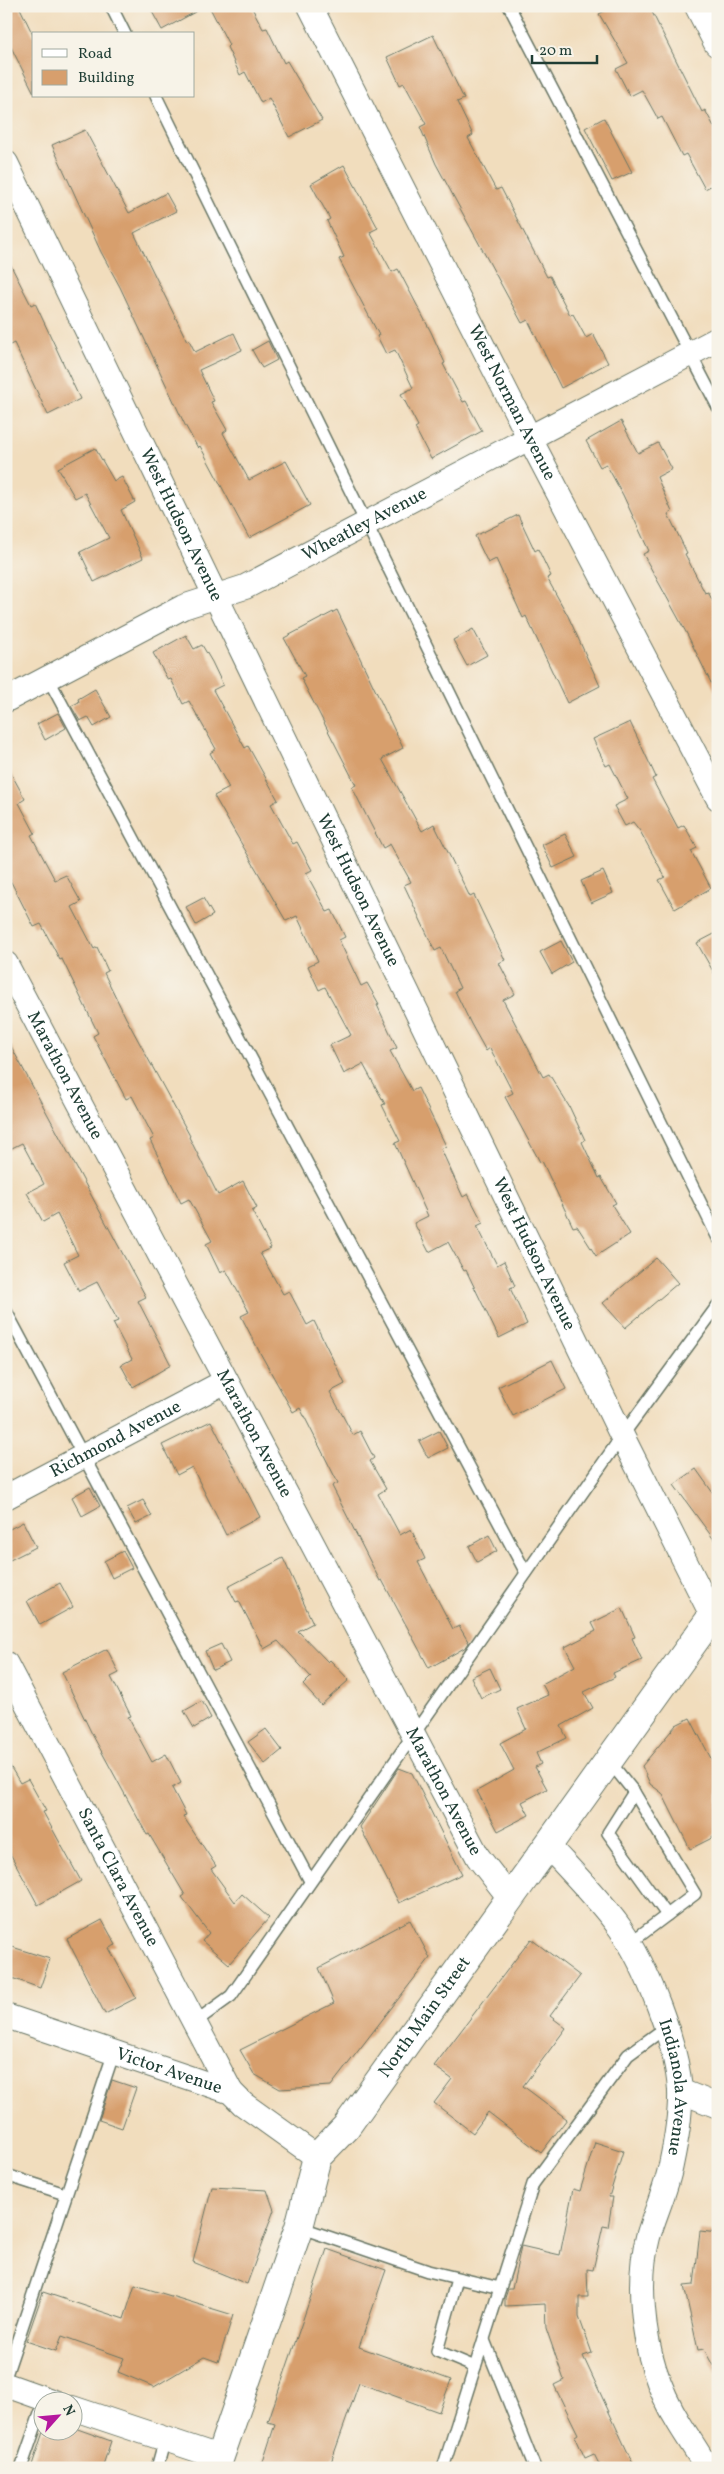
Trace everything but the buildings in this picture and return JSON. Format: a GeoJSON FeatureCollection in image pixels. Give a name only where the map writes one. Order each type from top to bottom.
{"type":"FeatureCollection","features":[{"type":"Feature","properties":{"kind":"main road"},"geometry":{"type":"LineString","coordinates":[[702,8],[718,43]]}},
{"type":"Feature","properties":{"kind":"main road","name":"North Main Street"},"geometry":{"type":"LineString","coordinates":[[317,2157],[346,2127],[715,1612]]}},
{"type":"Feature","properties":{"kind":"main road"},"geometry":{"type":"LineString","coordinates":[[218,2462],[300,2227],[317,2157]]}},
{"type":"Feature","properties":{"kind":"street","name":"West Norman Avenue"},"geometry":{"type":"LineString","coordinates":[[310,6],[529,437],[718,798]]}},
{"type":"Feature","properties":{"kind":"street","name":"West Hudson Avenue"},"geometry":{"type":"LineString","coordinates":[[6,163],[622,1436],[715,1612]]}},
{"type":"Feature","properties":{"kind":"street","name":"Wheatley Avenue"},"geometry":{"type":"LineString","coordinates":[[6,700],[183,607],[245,587],[718,339]]}},
{"type":"Feature","properties":{"kind":"street","name":"Marathon Avenue"},"geometry":{"type":"LineString","coordinates":[[6,964],[478,1857],[510,1898]]}},
{"type":"Feature","properties":{"kind":"street","name":"Richmond Avenue"},"geometry":{"type":"LineString","coordinates":[[6,1497],[226,1381]]}},
{"type":"Feature","properties":{"kind":"street","name":"Santa Clara Avenue"},"geometry":{"type":"LineString","coordinates":[[6,1664],[230,2092]]}},
{"type":"Feature","properties":{"kind":"street","name":"Indianola Avenue"},"geometry":{"type":"LineString","coordinates":[[548,1846],[599,1901],[630,1944],[653,1990],[675,2060],[680,2091],[677,2137],[671,2168],[648,2238],[643,2273],[642,2308],[648,2345],[659,2385],[678,2422],[707,2468]]}},
{"type":"Feature","properties":{"kind":"street","name":"Victor Avenue"},"geometry":{"type":"LineString","coordinates":[[6,2016],[230,2092],[243,2104],[317,2157]]}},
{"type":"Feature","properties":{"kind":"street"},"geometry":{"type":"LineString","coordinates":[[680,2091],[718,2106]]}},
{"type":"Feature","properties":{"kind":"street"},"geometry":{"type":"LineString","coordinates":[[6,2385],[32,2396]]}},
{"type":"Feature","properties":{"kind":"street"},"geometry":{"type":"LineString","coordinates":[[82,2411],[165,2439],[218,2462]]}},
{"type":"Feature","properties":{"kind":"lane"},"geometry":{"type":"LineString","coordinates":[[112,6],[124,32]]}},
{"type":"Feature","properties":{"kind":"lane"},"geometry":{"type":"LineString","coordinates":[[509,6],[718,407]]}},
{"type":"Feature","properties":{"kind":"lane"},"geometry":{"type":"LineString","coordinates":[[157,98],[718,1238]]}},
{"type":"Feature","properties":{"kind":"lane"},"geometry":{"type":"LineString","coordinates":[[48,678],[526,1573]]}},
{"type":"Feature","properties":{"kind":"lane"},"geometry":{"type":"LineString","coordinates":[[195,2022],[231,1996],[622,1436],[718,1305]]}},
{"type":"Feature","properties":{"kind":"lane"},"geometry":{"type":"LineString","coordinates":[[6,1311],[310,1881]]}},
{"type":"Feature","properties":{"kind":"lane"},"geometry":{"type":"LineString","coordinates":[[609,1760],[634,1792],[696,1894],[630,1944]]}},
{"type":"Feature","properties":{"kind":"lane"},"geometry":{"type":"LineString","coordinates":[[634,1792],[608,1833],[667,1915]]}},
{"type":"Feature","properties":{"kind":"lane"},"geometry":{"type":"LineString","coordinates":[[443,2468],[533,2184],[628,2055],[665,2028]]}},
{"type":"Feature","properties":{"kind":"lane"},"geometry":{"type":"LineString","coordinates":[[6,2375],[114,2052]]}},
{"type":"Feature","properties":{"kind":"lane"},"geometry":{"type":"LineString","coordinates":[[6,2175],[65,2194]]}},
{"type":"Feature","properties":{"kind":"lane"},"geometry":{"type":"LineString","coordinates":[[300,2227],[428,2271],[500,2288]]}},
{"type":"Feature","properties":{"kind":"lane"},"geometry":{"type":"LineString","coordinates":[[457,2279],[437,2351],[475,2367]]}},
{"type":"Feature","properties":{"kind":"lane"},"geometry":{"type":"LineString","coordinates":[[484,2340],[535,2468]]}},
{"type":"Feature","properties":{"kind":"lane"},"geometry":{"type":"LineString","coordinates":[[156,2468],[165,2439]]}},
{"type":"Feature","properties":{"kind":"lane"},"geometry":{"type":"LineString","coordinates":[[21,2468],[32,2440]]}}]}
